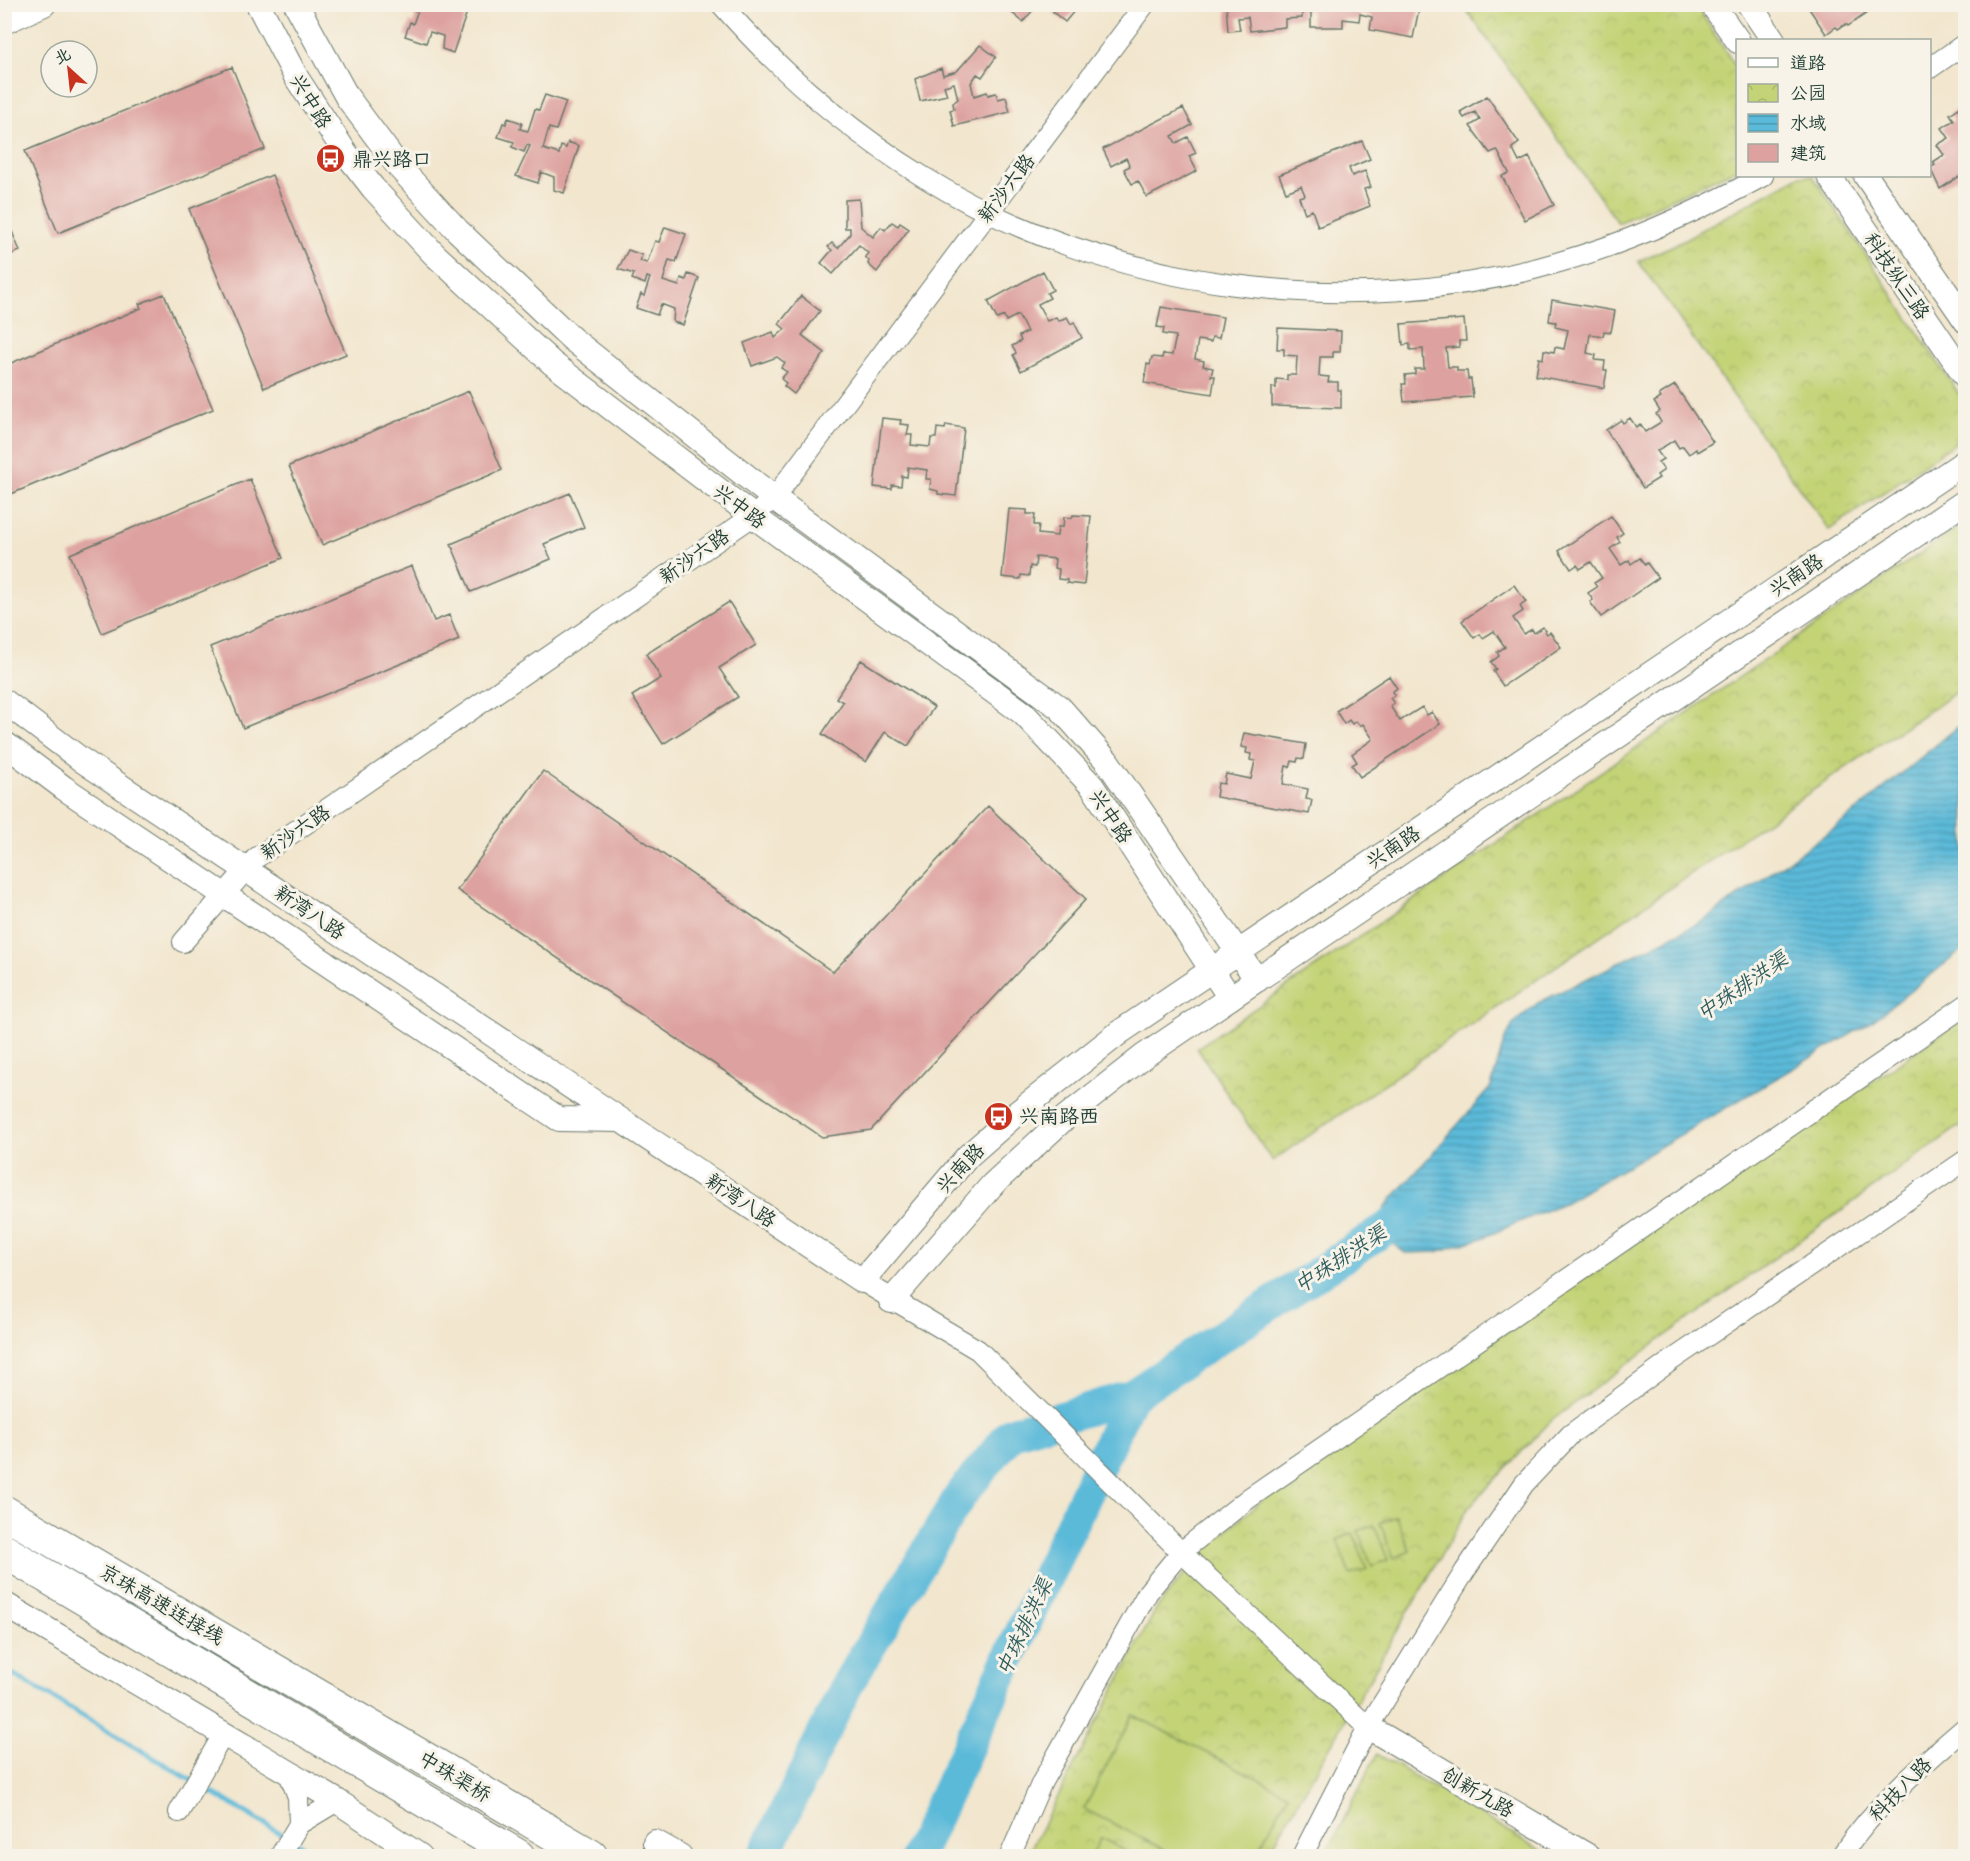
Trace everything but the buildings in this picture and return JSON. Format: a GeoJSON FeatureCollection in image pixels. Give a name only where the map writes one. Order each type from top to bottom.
{"type":"FeatureCollection","features":[{"type":"Feature","properties":{"kind":"highway","name":"京珠高速连接线"},"geometry":{"type":"LineString","coordinates":[[4,1512],[319,1696]]}},
{"type":"Feature","properties":{"kind":"highway","name":"京珠高速连接线"},"geometry":{"type":"LineString","coordinates":[[4,1551],[298,1727]]}},
{"type":"Feature","properties":{"kind":"highway","name":"中珠渠桥"},"geometry":{"type":"LineString","coordinates":[[319,1696],[591,1857]]}},
{"type":"Feature","properties":{"kind":"highway","name":"中珠渠桥"},"geometry":{"type":"LineString","coordinates":[[298,1727],[518,1857]]}},
{"type":"Feature","properties":{"kind":"street"},"geometry":{"type":"LineString","coordinates":[[4,22],[44,4]]}},
{"type":"Feature","properties":{"kind":"street","name":"兴中路"},"geometry":{"type":"LineString","coordinates":[[258,4],[319,116],[373,188],[403,222],[552,363],[753,516],[1023,713],[1092,786],[1230,998]]}},
{"type":"Feature","properties":{"kind":"street","name":"兴中路"},"geometry":{"type":"LineString","coordinates":[[296,4],[347,97],[392,158],[428,200],[572,339],[774,498],[1060,708],[1107,761],[1257,980]]}},
{"type":"Feature","properties":{"kind":"street"},"geometry":{"type":"LineString","coordinates":[[721,4],[772,59],[845,122],[924,178],[988,212],[1071,246],[1165,273],[1262,289],[1360,292],[1458,284],[1555,264],[1648,232],[1761,177]]}},
{"type":"Feature","properties":{"kind":"street","name":"新沙六路"},"geometry":{"type":"LineString","coordinates":[[183,942],[256,858],[753,516],[774,498],[1145,4]]}},
{"type":"Feature","properties":{"kind":"street"},"geometry":{"type":"LineString","coordinates":[[1712,4],[1736,40]]}},
{"type":"Feature","properties":{"kind":"street"},"geometry":{"type":"LineString","coordinates":[[1749,4],[1772,39]]}},
{"type":"Feature","properties":{"kind":"street"},"geometry":{"type":"LineString","coordinates":[[1931,67],[1965,42]]}},
{"type":"Feature","properties":{"kind":"street","name":"科技纵三路"},"geometry":{"type":"LineString","coordinates":[[1830,177],[1965,377]]}},
{"type":"Feature","properties":{"kind":"street","name":"科技纵三路"},"geometry":{"type":"LineString","coordinates":[[1867,177],[1965,321]]}},
{"type":"Feature","properties":{"kind":"street","name":"兴南路"},"geometry":{"type":"LineString","coordinates":[[862,1281],[968,1156],[1102,1045],[1965,461]]}},
{"type":"Feature","properties":{"kind":"street","name":"兴南路"},"geometry":{"type":"LineString","coordinates":[[891,1301],[993,1184],[1029,1150],[1113,1080],[1230,998],[1965,501]]}},
{"type":"Feature","properties":{"kind":"street","name":"新湾八路"},"geometry":{"type":"LineString","coordinates":[[4,701],[83,761],[862,1281]]}},
{"type":"Feature","properties":{"kind":"street","name":"新湾八路"},"geometry":{"type":"LineString","coordinates":[[4,744],[64,788],[559,1119],[620,1120]]}},
{"type":"Feature","properties":{"kind":"street"},"geometry":{"type":"LineString","coordinates":[[1010,1857],[1042,1782],[1148,1592],[1181,1552],[1249,1498],[1965,1005]]}},
{"type":"Feature","properties":{"kind":"street"},"geometry":{"type":"LineString","coordinates":[[1302,1857],[1368,1727],[1466,1571],[1524,1484],[1571,1434],[1672,1360],[1965,1160]]}},
{"type":"Feature","properties":{"kind":"street"},"geometry":{"type":"LineString","coordinates":[[862,1281],[891,1301],[978,1350],[1181,1552],[1368,1727]]}},
{"type":"Feature","properties":{"kind":"street"},"geometry":{"type":"LineString","coordinates":[[4,1604],[288,1771],[420,1857]]}},
{"type":"Feature","properties":{"kind":"street","name":"创新九路"},"geometry":{"type":"LineString","coordinates":[[1368,1727],[1588,1857]]}},
{"type":"Feature","properties":{"kind":"street","name":"科技八路"},"geometry":{"type":"LineString","coordinates":[[1841,1857],[1854,1837],[1910,1774],[1965,1728]]}},
{"type":"Feature","properties":{"kind":"street"},"geometry":{"type":"LineString","coordinates":[[179,1812],[224,1733]]}},
{"type":"Feature","properties":{"kind":"street"},"geometry":{"type":"LineString","coordinates":[[288,1771],[298,1797],[299,1824]]}},
{"type":"Feature","properties":{"kind":"street"},"geometry":{"type":"LineString","coordinates":[[280,1857],[299,1824],[337,1801]]}},
{"type":"Feature","properties":{"kind":"street"},"geometry":{"type":"LineString","coordinates":[[655,1842],[680,1857]]}},
{"type":"Feature","properties":{"kind":"green space"},"geometry":{"type":"Polygon","coordinates":[[[1463,5],[1696,5],[1736,67],[1736,169],[1618,223],[1463,5]]]}},
{"type":"Feature","properties":{"kind":"green space"},"geometry":{"type":"Polygon","coordinates":[[[1797,177],[1814,177],[1965,403],[1965,436],[1829,530],[1638,261],[1674,245],[1797,177]]]}},
{"type":"Feature","properties":{"kind":"green space"},"geometry":{"type":"Polygon","coordinates":[[[1965,523],[1965,686],[1272,1161],[1197,1048],[1965,523]]]}},
{"type":"Feature","properties":{"kind":"green space"},"geometry":{"type":"Polygon","coordinates":[[[1965,1018],[1965,1122],[1657,1342],[1551,1421],[1469,1507],[1267,1856],[1027,1856],[1156,1609],[1193,1563],[1227,1530],[1283,1483],[1965,1018]]]}},
{"type":"Feature","properties":{"kind":"green space"},"geometry":{"type":"Polygon","coordinates":[[[1396,1516],[1410,1551],[1394,1558],[1380,1523],[1396,1516]]]}},
{"type":"Feature","properties":{"kind":"green space"},"geometry":{"type":"Polygon","coordinates":[[[1374,1525],[1388,1560],[1372,1566],[1358,1531],[1374,1525]]]}},
{"type":"Feature","properties":{"kind":"green space"},"geometry":{"type":"Polygon","coordinates":[[[1353,1533],[1367,1569],[1350,1575],[1337,1540],[1353,1533]]]}},
{"type":"Feature","properties":{"kind":"green space"},"geometry":{"type":"Polygon","coordinates":[[[1133,1715],[1288,1794],[1255,1856],[1177,1856],[1084,1809],[1133,1715]]]}},
{"type":"Feature","properties":{"kind":"green space"},"geometry":{"type":"Polygon","coordinates":[[[1377,1754],[1551,1856],[1325,1856],[1377,1754]]]}},
{"type":"Feature","properties":{"kind":"green space"},"geometry":{"type":"Polygon","coordinates":[[[1101,1838],[1135,1856],[1091,1856],[1101,1838]]]}},
{"type":"Feature","properties":{"kind":"water"},"geometry":{"type":"Polygon","coordinates":[[[1965,721],[1965,948],[1870,1023],[1568,1201],[1482,1238],[1436,1252],[1405,1253],[1379,1233],[1385,1207],[1491,1087],[1504,1041],[1514,1023],[1538,1003],[1703,921],[1843,822],[1965,721]]]}},
{"type":"Feature","properties":{"kind":"waterway","name":"中珠排洪渠"},"geometry":{"type":"LineString","coordinates":[[917,1856],[1131,1396],[1417,1208]]}},
{"type":"Feature","properties":{"kind":"waterway"},"geometry":{"type":"LineString","coordinates":[[764,1856],[848,1683],[960,1496],[1011,1433],[1131,1396]]}},
{"type":"Feature","properties":{"kind":"waterway"},"geometry":{"type":"LineString","coordinates":[[4,1669],[191,1780]]}},
{"type":"Feature","properties":{"kind":"waterway"},"geometry":{"type":"LineString","coordinates":[[199,1785],[287,1837]]}},
{"type":"Feature","properties":{"kind":"waterway"},"geometry":{"type":"LineString","coordinates":[[295,1842],[320,1856]]}},
{"type":"Feature","properties":{"kind":"place","name":"鼎兴路口"},"geometry":{"type":"Point","coordinates":[331,159]}},
{"type":"Feature","properties":{"kind":"place","name":"兴南路西"},"geometry":{"type":"Point","coordinates":[998,1116]}}]}
